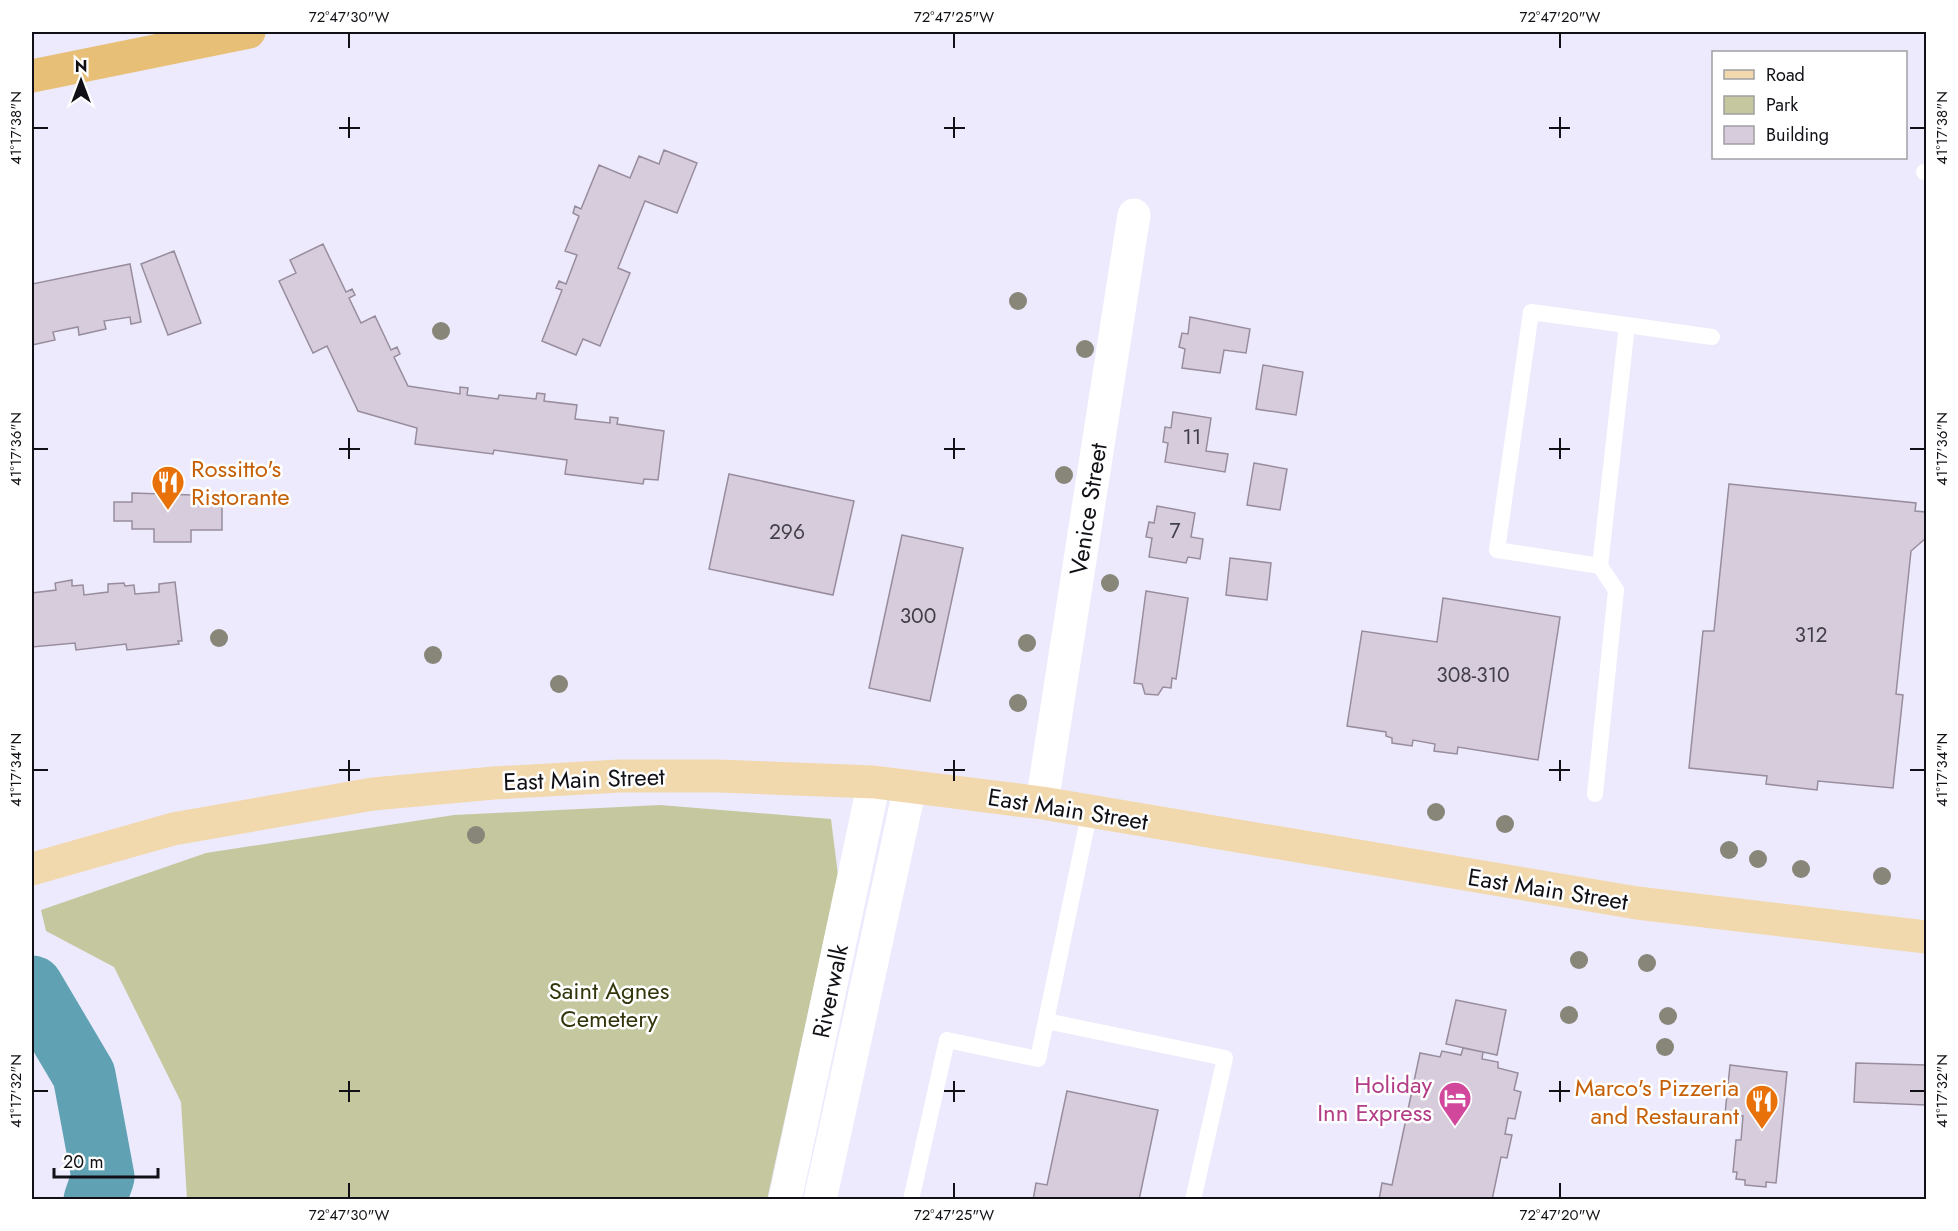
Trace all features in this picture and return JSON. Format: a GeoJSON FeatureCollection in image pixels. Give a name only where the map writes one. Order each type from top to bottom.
{"type":"FeatureCollection","features":[{"type":"Feature","properties":{"kind":"highway"},"geometry":{"type":"LineString","coordinates":[[32,76],[249,32]]}},
{"type":"Feature","properties":{"kind":"main road","name":"East Main Street"},"geometry":{"type":"LineString","coordinates":[[46,864],[173,829],[291,806],[373,794],[483,784],[620,776],[719,776],[874,782],[1090,810],[1637,903],[1926,937]]}},
{"type":"Feature","properties":{"kind":"street","name":"Venice Street"},"geometry":{"type":"LineString","coordinates":[[1042,803],[1134,215]]}},
{"type":"Feature","properties":{"kind":"street","name":"Riverwalk"},"geometry":{"type":"LineString","coordinates":[[785,1200],[874,782]]}},
{"type":"Feature","properties":{"kind":"street","name":"Riverwalk"},"geometry":{"type":"LineString","coordinates":[[820,1200],[910,787]]}},
{"type":"Feature","properties":{"kind":"lane"},"geometry":{"type":"LineString","coordinates":[[1600,566],[1497,550],[1531,312],[1712,337]]}},
{"type":"Feature","properties":{"kind":"lane"},"geometry":{"type":"LineString","coordinates":[[1595,794],[1616,590],[1600,566],[1627,325]]}},
{"type":"Feature","properties":{"kind":"lane"},"geometry":{"type":"LineString","coordinates":[[912,1200],[946,1040],[1038,1059],[1090,810]]}},
{"type":"Feature","properties":{"kind":"lane"},"geometry":{"type":"LineString","coordinates":[[1046,1021],[1225,1058],[1193,1200]]}},
{"type":"Feature","properties":{"kind":"green space","name":"Saint Agnes Cemetery"},"geometry":{"type":"Polygon","coordinates":[[[660,805],[831,819],[838,875],[767,1200],[187,1199],[181,1102],[114,967],[46,931],[41,910],[206,853],[454,815],[660,805]]]}},
{"type":"Feature","properties":{"kind":"building"},"geometry":{"type":"Polygon","coordinates":[[[664,150],[697,163],[677,213],[645,201],[618,268],[630,273],[600,346],[583,339],[576,355],[542,341],[562,290],[556,288],[559,281],[566,284],[577,255],[565,251],[579,216],[573,213],[575,206],[581,209],[599,165],[630,178],[639,156],[659,164],[664,150]]]}},
{"type":"Feature","properties":{"kind":"building"},"geometry":{"type":"Polygon","coordinates":[[[323,244],[346,292],[352,289],[355,295],[349,298],[361,323],[375,316],[391,350],[397,347],[400,354],[394,357],[408,386],[460,394],[460,387],[468,388],[467,395],[498,399],[499,395],[536,399],[537,393],[545,394],[544,401],[577,405],[575,419],[610,423],[610,417],[618,418],[617,424],[664,431],[658,480],[644,479],[643,484],[565,474],[567,460],[494,450],[493,454],[415,444],[417,428],[358,411],[327,346],[313,353],[279,281],[296,273],[290,260],[323,244]]]}},
{"type":"Feature","properties":{"kind":"building"},"geometry":{"type":"Polygon","coordinates":[[[174,251],[201,323],[168,335],[141,264],[174,251]]]}},
{"type":"Feature","properties":{"kind":"building"},"geometry":{"type":"Polygon","coordinates":[[[130,264],[141,322],[131,324],[130,317],[104,321],[106,329],[79,335],[78,327],[53,332],[55,340],[32,345],[32,284],[130,264]]]}},
{"type":"Feature","properties":{"kind":"building"},"geometry":{"type":"Polygon","coordinates":[[[1190,317],[1250,329],[1246,353],[1224,350],[1220,373],[1182,368],[1185,349],[1179,347],[1182,333],[1188,334],[1190,317]]]}},
{"type":"Feature","properties":{"kind":"building"},"geometry":{"type":"Polygon","coordinates":[[[1263,365],[1303,372],[1296,415],[1256,409],[1263,365]]]}},
{"type":"Feature","properties":{"kind":"building"},"geometry":{"type":"Polygon","coordinates":[[[1173,412],[1211,418],[1206,451],[1228,454],[1225,472],[1165,462],[1168,443],[1163,442],[1165,427],[1171,428],[1173,412]]]}},
{"type":"Feature","properties":{"kind":"building"},"geometry":{"type":"Polygon","coordinates":[[[1254,463],[1287,469],[1280,510],[1247,505],[1254,463]]]}},
{"type":"Feature","properties":{"kind":"building"},"geometry":{"type":"Polygon","coordinates":[[[729,474],[854,501],[833,595],[709,569],[729,474]]]}},
{"type":"Feature","properties":{"kind":"building"},"geometry":{"type":"Polygon","coordinates":[[[1729,484],[1916,503],[1915,511],[1926,512],[1926,538],[1911,551],[1896,694],[1903,695],[1893,788],[1818,781],[1817,790],[1766,784],[1767,776],[1689,768],[1703,631],[1714,631],[1729,484]]]}},
{"type":"Feature","properties":{"kind":"building","name":"Rossitto's Ristorante"},"geometry":{"type":"Polygon","coordinates":[[[132,493],[222,496],[222,530],[191,530],[191,542],[154,542],[154,529],[132,529],[132,521],[114,521],[114,502],[132,502],[132,493]]]}},
{"type":"Feature","properties":{"kind":"building"},"geometry":{"type":"Polygon","coordinates":[[[1157,506],[1195,513],[1191,537],[1203,539],[1200,559],[1188,557],[1186,563],[1149,557],[1152,538],[1146,537],[1149,522],[1154,523],[1157,506]]]}},
{"type":"Feature","properties":{"kind":"building"},"geometry":{"type":"Polygon","coordinates":[[[902,535],[963,548],[930,701],[869,688],[902,535]]]}},
{"type":"Feature","properties":{"kind":"building"},"geometry":{"type":"Polygon","coordinates":[[[1230,558],[1271,563],[1267,600],[1226,595],[1230,558]]]}},
{"type":"Feature","properties":{"kind":"building"},"geometry":{"type":"Polygon","coordinates":[[[72,580],[72,586],[83,585],[84,595],[108,592],[108,584],[124,583],[125,586],[134,585],[135,594],[159,592],[159,584],[175,582],[182,641],[178,641],[179,644],[127,650],[126,644],[76,650],[75,643],[32,647],[32,593],[56,590],[55,583],[72,580]]]}},
{"type":"Feature","properties":{"kind":"building"},"geometry":{"type":"Polygon","coordinates":[[[1146,591],[1188,598],[1176,679],[1172,678],[1171,688],[1163,687],[1158,695],[1145,694],[1142,684],[1134,683],[1146,591]]]}},
{"type":"Feature","properties":{"kind":"building"},"geometry":{"type":"Polygon","coordinates":[[[1443,598],[1560,617],[1538,760],[1458,747],[1457,754],[1434,751],[1435,744],[1413,740],[1412,746],[1392,743],[1392,738],[1386,736],[1386,732],[1347,726],[1362,631],[1437,642],[1443,598]]]}},
{"type":"Feature","properties":{"kind":"building"},"geometry":{"type":"Polygon","coordinates":[[[1456,1000],[1506,1010],[1497,1055],[1446,1044],[1456,1000]]]}},
{"type":"Feature","properties":{"kind":"building","name":"Holiday Inn Express"},"geometry":{"type":"Polygon","coordinates":[[[1463,1048],[1483,1052],[1482,1059],[1498,1062],[1498,1068],[1518,1073],[1514,1090],[1521,1092],[1515,1119],[1508,1118],[1505,1134],[1512,1135],[1507,1158],[1501,1157],[1492,1200],[1379,1200],[1382,1183],[1392,1185],[1420,1053],[1440,1057],[1442,1051],[1461,1055],[1463,1048]]]}},
{"type":"Feature","properties":{"kind":"building"},"geometry":{"type":"Polygon","coordinates":[[[1856,1063],[1926,1065],[1926,1105],[1854,1102],[1856,1063]]]}},
{"type":"Feature","properties":{"kind":"building","name":"Marco's Pizzeria and Restaurant"},"geometry":{"type":"Polygon","coordinates":[[[1730,1065],[1787,1072],[1776,1183],[1766,1182],[1766,1187],[1745,1185],[1745,1180],[1736,1179],[1737,1172],[1733,1172],[1736,1140],[1741,1140],[1743,1116],[1725,1114],[1730,1065]]]}},
{"type":"Feature","properties":{"kind":"building"},"geometry":{"type":"Polygon","coordinates":[[[1067,1091],[1158,1110],[1139,1200],[1033,1200],[1036,1183],[1047,1185],[1067,1091]]]}},
{"type":"Feature","properties":{"kind":"waterway"},"geometry":{"type":"LineString","coordinates":[[32,987],[84,1075],[103,1177],[95,1200]]}},
{"type":"Feature","properties":{"kind":"place","name":"Rossitto's Ristorante"},"geometry":{"type":"Point","coordinates":[168,511]}},
{"type":"Feature","properties":{"kind":"place","name":"Holiday Inn Express"},"geometry":{"type":"Point","coordinates":[1455,1127]}},
{"type":"Feature","properties":{"kind":"place","name":"Marco's Pizzeria and Restaurant"},"geometry":{"type":"Point","coordinates":[1762,1130]}}]}
